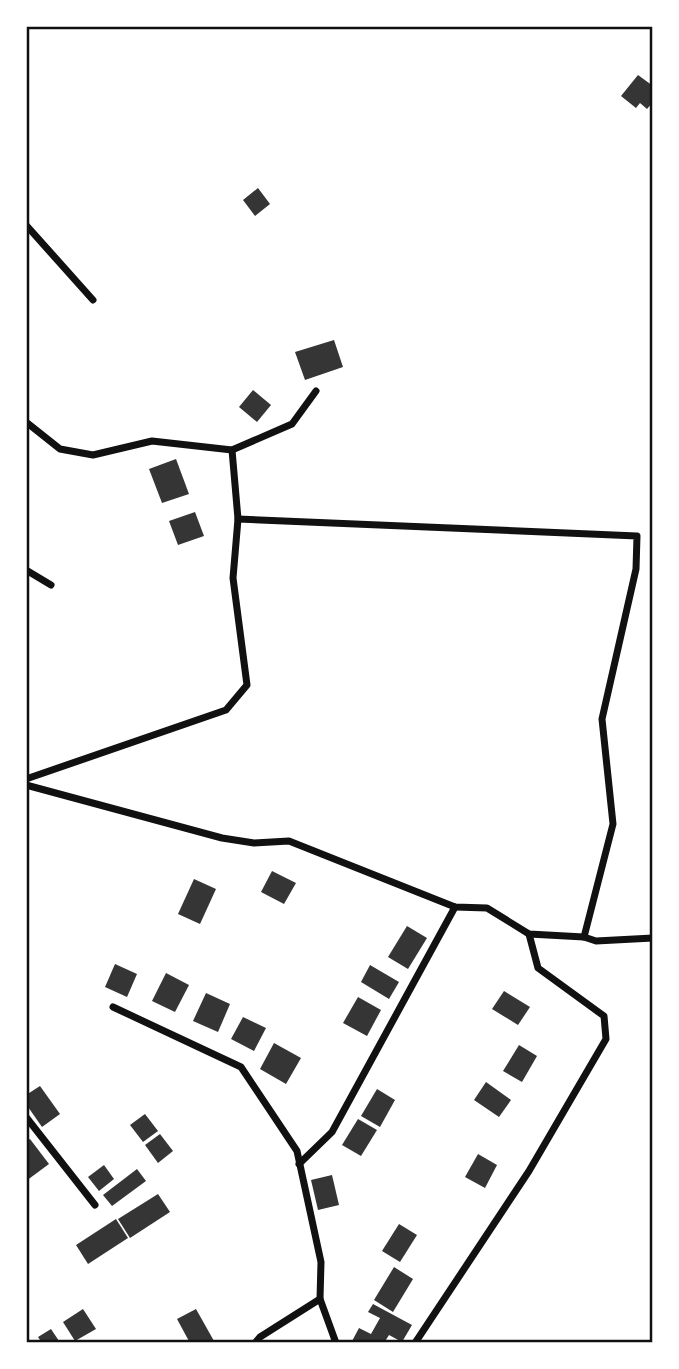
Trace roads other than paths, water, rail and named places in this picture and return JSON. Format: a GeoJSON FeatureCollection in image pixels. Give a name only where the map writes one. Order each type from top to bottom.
{"type":"FeatureCollection","features":[{"type":"Feature","properties":{"kind":"street"},"geometry":{"type":"LineString","coordinates":[[26,225],[93,300]]}},
{"type":"Feature","properties":{"kind":"street"},"geometry":{"type":"LineString","coordinates":[[26,422],[60,449],[93,455],[152,441],[232,450],[292,424],[316,391]]}},
{"type":"Feature","properties":{"kind":"street"},"geometry":{"type":"LineString","coordinates":[[26,779],[226,710],[247,685],[233,578],[237,519],[232,450]]}},
{"type":"Feature","properties":{"kind":"street"},"geometry":{"type":"LineString","coordinates":[[237,519],[637,536],[636,569],[602,719],[613,824],[584,937]]}},
{"type":"Feature","properties":{"kind":"street"},"geometry":{"type":"LineString","coordinates":[[26,570],[51,585]]}},
{"type":"Feature","properties":{"kind":"street"},"geometry":{"type":"LineString","coordinates":[[26,785],[222,838],[254,843],[289,841],[455,907],[487,908],[529,934],[584,937],[596,941],[653,939]]}},
{"type":"Feature","properties":{"kind":"street"},"geometry":{"type":"LineString","coordinates":[[299,1164],[332,1132],[455,907]]}},
{"type":"Feature","properties":{"kind":"street"},"geometry":{"type":"LineString","coordinates":[[415,1343],[529,1171],[606,1039],[604,1016],[538,968],[529,934]]}},
{"type":"Feature","properties":{"kind":"street"},"geometry":{"type":"LineString","coordinates":[[113,1007],[241,1067],[297,1151],[321,1262],[320,1299],[335,1343]]}},
{"type":"Feature","properties":{"kind":"street"},"geometry":{"type":"LineString","coordinates":[[26,1117],[95,1205]]}},
{"type":"Feature","properties":{"kind":"street"},"geometry":{"type":"LineString","coordinates":[[255,1343],[260,1337],[320,1299]]}}]}
